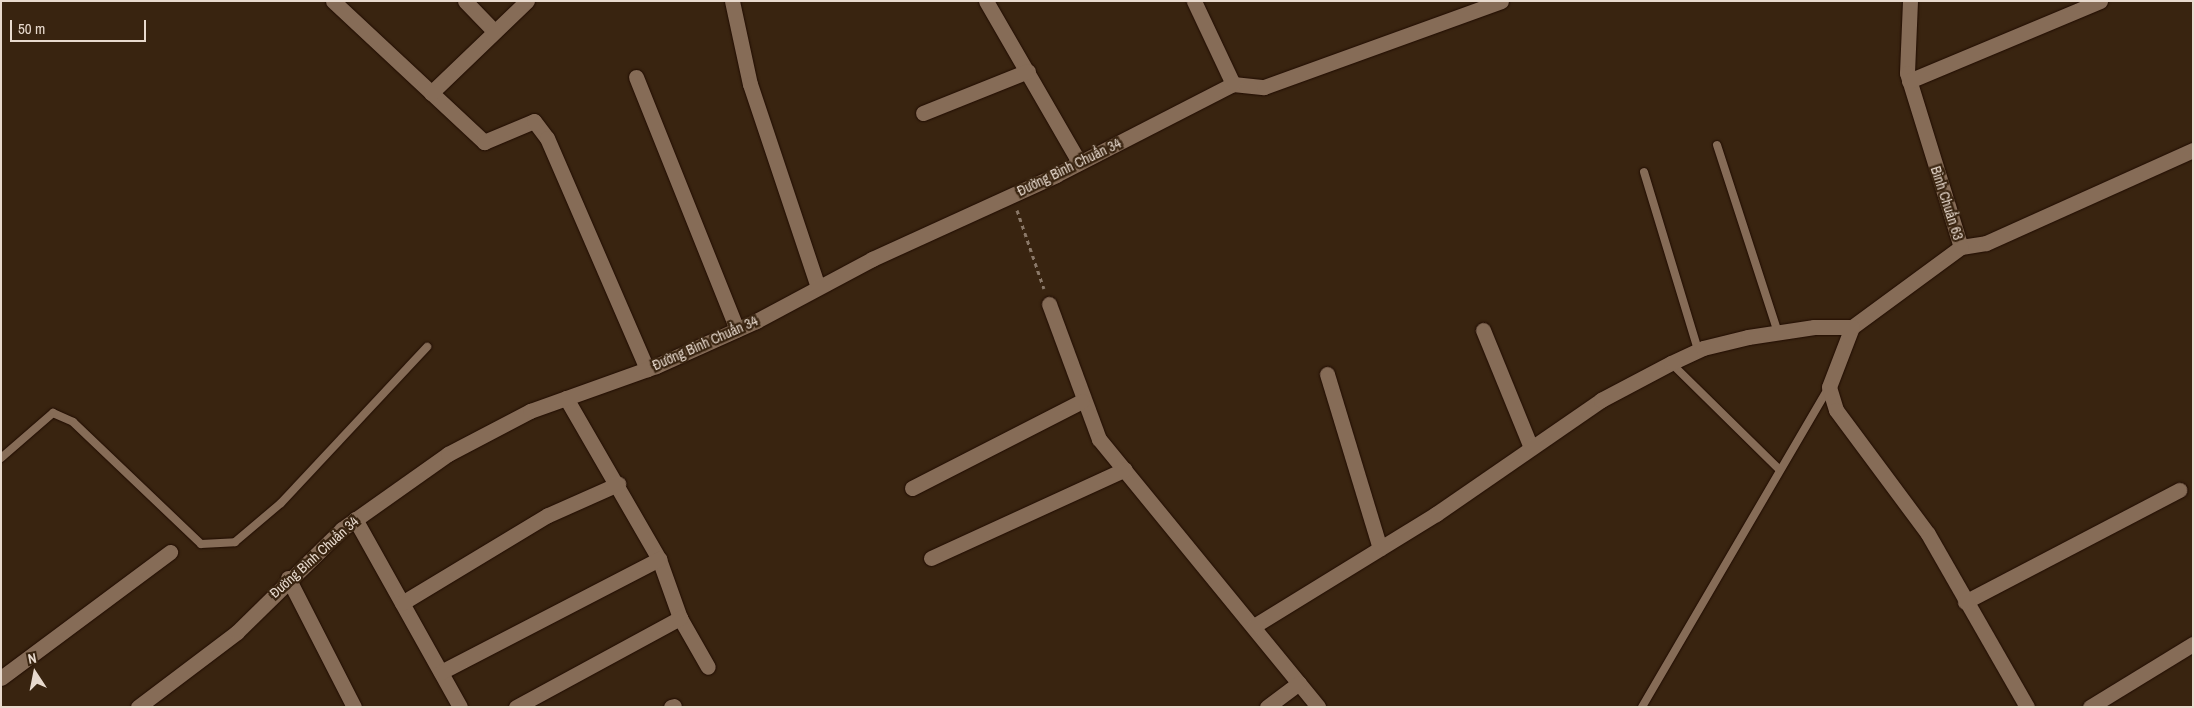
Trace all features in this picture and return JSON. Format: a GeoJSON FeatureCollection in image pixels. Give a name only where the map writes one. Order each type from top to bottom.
{"type":"FeatureCollection","features":[{"type":"Feature","properties":{"kind":"street"},"geometry":{"type":"LineString","coordinates":[[333,1],[484,142],[534,121],[547,138],[648,369]]}},
{"type":"Feature","properties":{"kind":"street"},"geometry":{"type":"LineString","coordinates":[[465,1],[493,30]]}},
{"type":"Feature","properties":{"kind":"street"},"geometry":{"type":"LineString","coordinates":[[431,93],[493,30],[527,1]]}},
{"type":"Feature","properties":{"kind":"street"},"geometry":{"type":"LineString","coordinates":[[732,1],[750,84],[818,287]]}},
{"type":"Feature","properties":{"kind":"street"},"geometry":{"type":"LineString","coordinates":[[986,1],[1079,162]]}},
{"type":"Feature","properties":{"kind":"street"},"geometry":{"type":"LineString","coordinates":[[1194,1],[1233,84],[1264,86],[1501,1]]}},
{"type":"Feature","properties":{"kind":"street","name":"Bình Chuẩn 63"},"geometry":{"type":"LineString","coordinates":[[1910,1],[1909,81],[1961,247],[1986,243],[2193,150]]}},
{"type":"Feature","properties":{"kind":"street"},"geometry":{"type":"LineString","coordinates":[[1909,81],[2100,1]]}},
{"type":"Feature","properties":{"kind":"street"},"geometry":{"type":"LineString","coordinates":[[923,112],[1028,71]]}},
{"type":"Feature","properties":{"kind":"street"},"geometry":{"type":"LineString","coordinates":[[636,77],[737,330]]}},
{"type":"Feature","properties":{"kind":"street","name":"Đường Bình Chuẩn 34"},"geometry":{"type":"LineString","coordinates":[[138,707],[236,632],[288,578],[355,519],[448,454],[530,411],[648,369],[737,330],[818,287],[1012,195],[1233,84]]}},
{"type":"Feature","properties":{"kind":"street"},"geometry":{"type":"LineString","coordinates":[[1254,626],[1380,548],[1530,446],[1672,363],[1698,350],[1778,333],[1852,327],[1961,247]]}},
{"type":"Feature","properties":{"kind":"street"},"geometry":{"type":"LineString","coordinates":[[1049,304],[1082,401],[1099,439],[1254,626],[1318,707]]}},
{"type":"Feature","properties":{"kind":"street"},"geometry":{"type":"LineString","coordinates":[[1852,327],[1829,387],[1836,410],[1898,489],[2027,707]]}},
{"type":"Feature","properties":{"kind":"street"},"geometry":{"type":"LineString","coordinates":[[1483,330],[1530,446]]}},
{"type":"Feature","properties":{"kind":"street"},"geometry":{"type":"LineString","coordinates":[[1327,374],[1380,548]]}},
{"type":"Feature","properties":{"kind":"street"},"geometry":{"type":"LineString","coordinates":[[566,398],[618,484],[659,559],[680,618],[708,667]]}},
{"type":"Feature","properties":{"kind":"street"},"geometry":{"type":"LineString","coordinates":[[912,488],[1082,401]]}},
{"type":"Feature","properties":{"kind":"street"},"geometry":{"type":"LineString","coordinates":[[931,558],[1125,469]]}},
{"type":"Feature","properties":{"kind":"street"},"geometry":{"type":"LineString","coordinates":[[402,603],[548,515],[618,484]]}},
{"type":"Feature","properties":{"kind":"street"},"geometry":{"type":"LineString","coordinates":[[1966,602],[2179,490]]}},
{"type":"Feature","properties":{"kind":"street"},"geometry":{"type":"LineString","coordinates":[[355,519],[460,707]]}},
{"type":"Feature","properties":{"kind":"street"},"geometry":{"type":"LineString","coordinates":[[1,678],[170,552]]}},
{"type":"Feature","properties":{"kind":"street"},"geometry":{"type":"LineString","coordinates":[[440,672],[659,559]]}},
{"type":"Feature","properties":{"kind":"street"},"geometry":{"type":"LineString","coordinates":[[288,578],[354,707]]}},
{"type":"Feature","properties":{"kind":"street"},"geometry":{"type":"LineString","coordinates":[[516,707],[680,618]]}},
{"type":"Feature","properties":{"kind":"street"},"geometry":{"type":"LineString","coordinates":[[2090,707],[2193,644]]}},
{"type":"Feature","properties":{"kind":"street"},"geometry":{"type":"LineString","coordinates":[[1267,707],[1299,683]]}},
{"type":"Feature","properties":{"kind":"lane"},"geometry":{"type":"LineString","coordinates":[[1717,145],[1778,333]]}},
{"type":"Feature","properties":{"kind":"lane"},"geometry":{"type":"LineString","coordinates":[[1644,172],[1698,350]]}},
{"type":"Feature","properties":{"kind":"lane"},"geometry":{"type":"LineString","coordinates":[[1,458],[54,413],[73,422],[201,544],[235,542],[281,503],[426,347]]}},
{"type":"Feature","properties":{"kind":"lane"},"geometry":{"type":"LineString","coordinates":[[1672,363],[1779,469]]}},
{"type":"Feature","properties":{"kind":"lane"},"geometry":{"type":"LineString","coordinates":[[1642,707],[1779,469],[1829,387]]}},
{"type":"Feature","properties":{"kind":"path"},"geometry":{"type":"LineString","coordinates":[[1012,195],[1049,304]]}}]}
